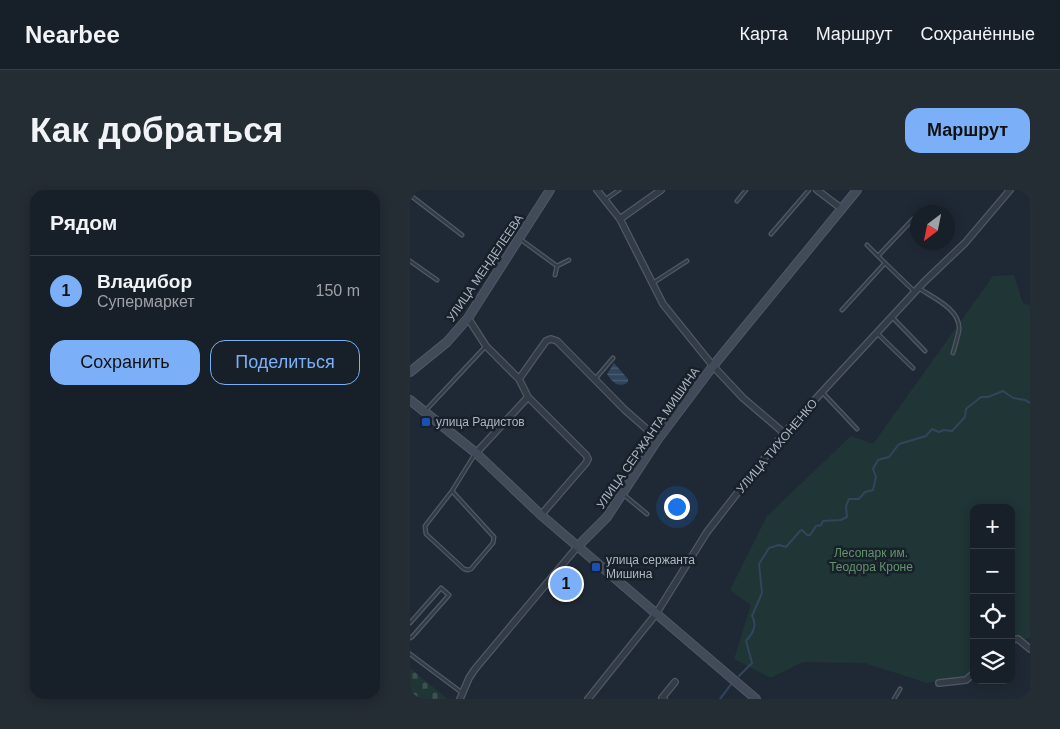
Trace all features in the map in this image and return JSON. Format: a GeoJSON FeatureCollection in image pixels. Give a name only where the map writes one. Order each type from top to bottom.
{"type":"FeatureCollection","features":[{"type":"Feature","properties":{"kind":"street","name":"УЛИЦА МЕНДЕЛЕЕВА"},"geometry":{"type":"LineString","coordinates":[[410,372],[447,342],[468,318],[550,190]]}},
{"type":"Feature","properties":{"kind":"street"},"geometry":{"type":"LineString","coordinates":[[597,190],[620,219],[664,304],[713,366],[743,398],[784,433]]}},
{"type":"Feature","properties":{"kind":"street"},"geometry":{"type":"LineString","coordinates":[[620,219],[661,190]]}},
{"type":"Feature","properties":{"kind":"street"},"geometry":{"type":"LineString","coordinates":[[817,190],[842,209]]}},
{"type":"Feature","properties":{"kind":"street","name":"УЛИЦА СЕРЖАНТА МИШИНА"},"geometry":{"type":"LineString","coordinates":[[461,696],[475,669],[578,546],[607,517],[658,439],[713,366],[857,190]]}},
{"type":"Feature","properties":{"kind":"street","name":"УЛИЦА ТИХОНЕНКО"},"geometry":{"type":"LineString","coordinates":[[588,699],[656,614],[707,532],[784,433],[917,290],[965,243],[1010,190]]}},
{"type":"Feature","properties":{"kind":"street"},"geometry":{"type":"LineString","coordinates":[[468,318],[486,346],[519,379],[528,397],[588,459],[541,515]]}},
{"type":"Feature","properties":{"kind":"street"},"geometry":{"type":"LineString","coordinates":[[519,379],[546,341],[551,339],[557,342],[624,410],[658,439]]}},
{"type":"Feature","properties":{"kind":"street"},"geometry":{"type":"LineString","coordinates":[[476,453],[528,397]]}},
{"type":"Feature","properties":{"kind":"street"},"geometry":{"type":"LineString","coordinates":[[410,400],[476,453],[541,515],[756,699]]}},
{"type":"Feature","properties":{"kind":"street"},"geometry":{"type":"LineString","coordinates":[[1015,639],[1018,639],[1030,649]]}},
{"type":"Feature","properties":{"kind":"street"},"geometry":{"type":"LineString","coordinates":[[939,684],[966,680],[970,676]]}},
{"type":"Feature","properties":{"kind":"street"},"geometry":{"type":"LineString","coordinates":[[664,699],[662,698],[675,682]]}},
{"type":"Feature","properties":{"kind":"lane"},"geometry":{"type":"LineString","coordinates":[[605,200],[619,190]]}},
{"type":"Feature","properties":{"kind":"lane"},"geometry":{"type":"LineString","coordinates":[[737,201],[746,190]]}},
{"type":"Feature","properties":{"kind":"lane"},"geometry":{"type":"LineString","coordinates":[[771,234],[809,190]]}},
{"type":"Feature","properties":{"kind":"lane"},"geometry":{"type":"LineString","coordinates":[[410,195],[462,235]]}},
{"type":"Feature","properties":{"kind":"lane"},"geometry":{"type":"LineString","coordinates":[[878,256],[910,222]]}},
{"type":"Feature","properties":{"kind":"lane"},"geometry":{"type":"LineString","coordinates":[[519,238],[557,266]]}},
{"type":"Feature","properties":{"kind":"lane"},"geometry":{"type":"LineString","coordinates":[[867,245],[917,290],[951,310],[957,317],[959,329],[953,353]]}},
{"type":"Feature","properties":{"kind":"lane"},"geometry":{"type":"LineString","coordinates":[[557,266],[569,260]]}},
{"type":"Feature","properties":{"kind":"lane"},"geometry":{"type":"LineString","coordinates":[[410,261],[437,280]]}},
{"type":"Feature","properties":{"kind":"lane"},"geometry":{"type":"LineString","coordinates":[[653,283],[687,261]]}},
{"type":"Feature","properties":{"kind":"lane"},"geometry":{"type":"LineString","coordinates":[[842,310],[885,263]]}},
{"type":"Feature","properties":{"kind":"lane"},"geometry":{"type":"LineString","coordinates":[[555,275],[557,266]]}},
{"type":"Feature","properties":{"kind":"lane"},"geometry":{"type":"LineString","coordinates":[[892,317],[925,351]]}},
{"type":"Feature","properties":{"kind":"lane"},"geometry":{"type":"LineString","coordinates":[[877,333],[913,368]]}},
{"type":"Feature","properties":{"kind":"lane"},"geometry":{"type":"LineString","coordinates":[[424,412],[486,346]]}},
{"type":"Feature","properties":{"kind":"lane"},"geometry":{"type":"LineString","coordinates":[[594,380],[614,358]]}},
{"type":"Feature","properties":{"kind":"lane"},"geometry":{"type":"LineString","coordinates":[[822,392],[856,429]]}},
{"type":"Feature","properties":{"kind":"lane"},"geometry":{"type":"LineString","coordinates":[[452,491],[494,537],[493,543],[468,570],[464,569],[426,534],[425,526],[452,491],[476,453]]}},
{"type":"Feature","properties":{"kind":"lane"},"geometry":{"type":"LineString","coordinates":[[622,494],[647,514]]}},
{"type":"Feature","properties":{"kind":"lane"},"geometry":{"type":"LineString","coordinates":[[410,623],[441,588],[449,595],[410,638]]}},
{"type":"Feature","properties":{"kind":"lane"},"geometry":{"type":"LineString","coordinates":[[410,654],[461,696]]}},
{"type":"Feature","properties":{"kind":"lane"},"geometry":{"type":"LineString","coordinates":[[894,699],[900,689]]}},
{"type":"Feature","properties":{"kind":"green space","name":"Лесопарк им. Теодора Кроне"},"geometry":{"type":"Polygon","coordinates":[[[1014,275],[1023,303],[1030,305],[1030,638],[1015,641],[1015,504],[970,504],[970,675],[968,677],[927,683],[865,663],[803,662],[771,678],[734,659],[751,605],[730,590],[767,516],[851,436],[873,444],[993,276],[1014,275]]]}},
{"type":"Feature","properties":{"kind":"green space"},"geometry":{"type":"Polygon","coordinates":[[[410,668],[447,699],[410,699],[410,668]]]}},
{"type":"Feature","properties":{"kind":"water"},"geometry":{"type":"Polygon","coordinates":[[[614,363],[628,379],[628,382],[625,384],[619,385],[613,382],[607,374],[614,363]]]}},
{"type":"Feature","properties":{"kind":"waterway"},"geometry":{"type":"LineString","coordinates":[[739,676],[752,663],[746,641],[754,630],[752,616],[762,593],[759,564],[769,548],[779,545],[786,547],[802,530],[807,535],[810,535],[816,526],[821,525],[823,521],[841,520],[847,517],[846,506],[849,499],[859,499],[865,492],[873,490],[876,477],[873,469],[878,460],[889,457],[899,444],[926,436],[932,429],[939,432],[944,430],[952,431],[965,417],[966,409],[981,397],[988,397],[1003,391],[1013,398],[1030,403]]}},
{"type":"Feature","properties":{"kind":"waterway"},"geometry":{"type":"LineString","coordinates":[[720,699],[732,683]]}},
{"type":"Feature","properties":{"kind":"place","name":"улица Радистов"},"geometry":{"type":"Point","coordinates":[426,422]}},
{"type":"Feature","properties":{"kind":"place","name":"улица cержанта Мишина"},"geometry":{"type":"Point","coordinates":[596,567]}},
{"type":"Feature","properties":{"kind":"place","name":"Владибор"},"geometry":{"type":"Point","coordinates":[566,584]}}]}
